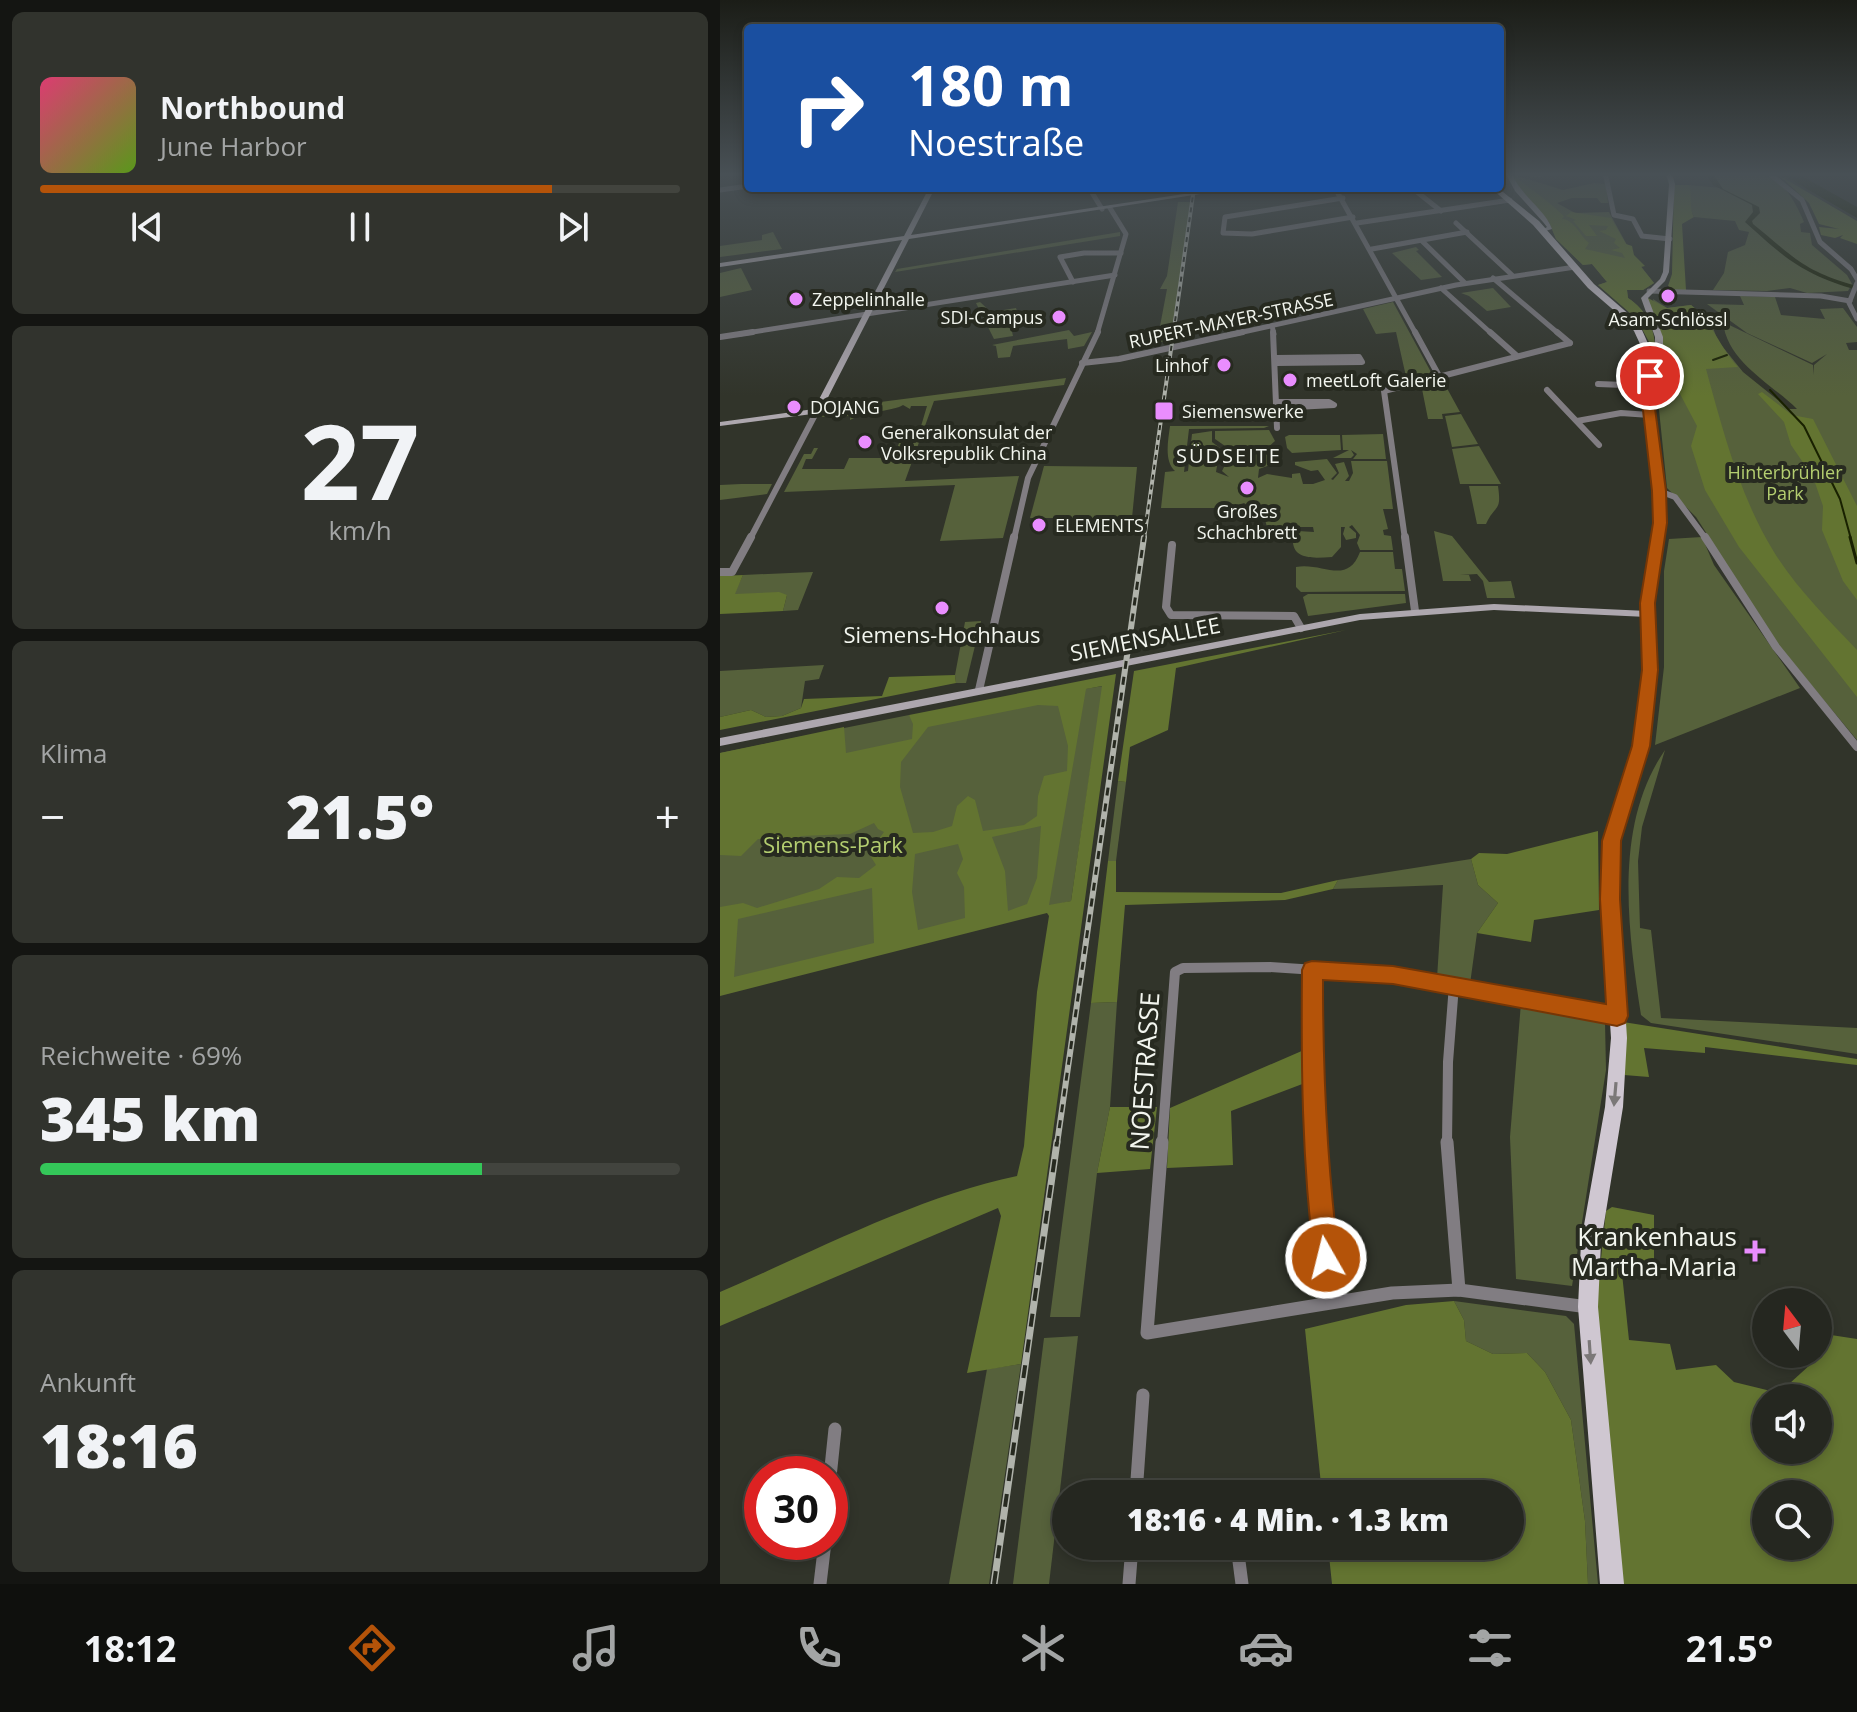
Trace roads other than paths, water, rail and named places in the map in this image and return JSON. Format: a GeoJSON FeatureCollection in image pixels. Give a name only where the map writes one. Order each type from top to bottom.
{"type":"FeatureCollection","features":[{"type":"Feature","properties":{"kind":"main road"},"geometry":{"type":"LineString","coordinates":[[1559,248],[1635,325],[1650,357],[1650,415],[1659,491],[1659,537],[1647,618],[1650,670],[1641,746],[1612,841],[1610,899],[1619,1038],[1614,1107],[1591,1242],[1588,1307],[1612,1584]]}},
{"type":"Feature","properties":{"kind":"street"},"geometry":{"type":"LineString","coordinates":[[720,263],[818,248]]}},
{"type":"Feature","properties":{"kind":"street"},"geometry":{"type":"LineString","coordinates":[[720,572],[732,572],[902,248]]}},
{"type":"Feature","properties":{"kind":"street"},"geometry":{"type":"LineString","coordinates":[[979,690],[1028,478],[1103,321],[1122,248]]}},
{"type":"Feature","properties":{"kind":"street"},"geometry":{"type":"LineString","coordinates":[[1379,248],[1372,249],[1439,376]]}},
{"type":"Feature","properties":{"kind":"street"},"geometry":{"type":"LineString","coordinates":[[1429,248],[1465,283]]}},
{"type":"Feature","properties":{"kind":"street"},"geometry":{"type":"LineString","coordinates":[[1484,248],[1512,275]]}},
{"type":"Feature","properties":{"kind":"street"},"geometry":{"type":"LineString","coordinates":[[1650,357],[1659,355],[1659,337],[1644,301],[1670,257],[1670,248]]}},
{"type":"Feature","properties":{"kind":"street"},"geometry":{"type":"LineString","coordinates":[[1827,248],[1851,269],[1856,284],[1850,301],[1857,319]]}},
{"type":"Feature","properties":{"kind":"street"},"geometry":{"type":"LineString","coordinates":[[1073,282],[1060,257],[1084,253],[1121,253]]}},
{"type":"Feature","properties":{"kind":"street","name":"RUPERT-MAYER-STRASSE"},"geometry":{"type":"LineString","coordinates":[[1082,363],[1106,361],[1465,283],[1575,267]]}},
{"type":"Feature","properties":{"kind":"street"},"geometry":{"type":"LineString","coordinates":[[720,337],[866,317],[1115,275]]}},
{"type":"Feature","properties":{"kind":"street"},"geometry":{"type":"LineString","coordinates":[[1415,611],[1385,389],[1570,343],[1493,278]]}},
{"type":"Feature","properties":{"kind":"street"},"geometry":{"type":"LineString","coordinates":[[1441,288],[1517,356]]}},
{"type":"Feature","properties":{"kind":"street"},"geometry":{"type":"LineString","coordinates":[[1653,288],[1821,296],[1850,301]]}},
{"type":"Feature","properties":{"kind":"street"},"geometry":{"type":"LineString","coordinates":[[1653,288],[1671,291]]}},
{"type":"Feature","properties":{"kind":"street"},"geometry":{"type":"LineString","coordinates":[[1272,326],[1277,428]]}},
{"type":"Feature","properties":{"kind":"street"},"geometry":{"type":"LineString","coordinates":[[1359,357],[1362,362],[1276,360],[1359,357]]}},
{"type":"Feature","properties":{"kind":"street"},"geometry":{"type":"LineString","coordinates":[[1598,384],[1650,386]]}},
{"type":"Feature","properties":{"kind":"street"},"geometry":{"type":"LineString","coordinates":[[1547,390],[1599,445]]}},
{"type":"Feature","properties":{"kind":"street"},"geometry":{"type":"LineString","coordinates":[[1329,402],[1334,405],[1276,405],[1329,402]]}},
{"type":"Feature","properties":{"kind":"street"},"geometry":{"type":"LineString","coordinates":[[720,424],[817,411]]}},
{"type":"Feature","properties":{"kind":"street"},"geometry":{"type":"LineString","coordinates":[[1577,421],[1621,413],[1650,415]]}},
{"type":"Feature","properties":{"kind":"street"},"geometry":{"type":"LineString","coordinates":[[1659,491],[1675,497],[1692,517],[1776,647],[1857,747]]}},
{"type":"Feature","properties":{"kind":"street"},"geometry":{"type":"LineString","coordinates":[[1172,545],[1166,607],[1171,615],[1294,616],[1301,628]]}},
{"type":"Feature","properties":{"kind":"street","name":"SIEMENSALLEE"},"geometry":{"type":"LineString","coordinates":[[720,742],[1301,628],[1415,611],[1494,607],[1582,610],[1647,618]]}},
{"type":"Feature","properties":{"kind":"street","name":"NOESTRASSE"},"geometry":{"type":"LineString","coordinates":[[1332,1302],[1147,1333],[1175,972],[1193,968],[1393,975],[1617,1016]]}},
{"type":"Feature","properties":{"kind":"street"},"geometry":{"type":"LineString","coordinates":[[1312,970],[1310,1018],[1314,1145],[1332,1302],[1392,1293],[1459,1290],[1588,1307]]}},
{"type":"Feature","properties":{"kind":"street"},"geometry":{"type":"LineString","coordinates":[[1454,985],[1444,1130],[1459,1290]]}},
{"type":"Feature","properties":{"kind":"street"},"geometry":{"type":"LineString","coordinates":[[1137,1480],[1143,1395]]}},
{"type":"Feature","properties":{"kind":"street"},"geometry":{"type":"LineString","coordinates":[[832,1456],[835,1429]]}},
{"type":"Feature","properties":{"kind":"street"},"geometry":{"type":"LineString","coordinates":[[820,1584],[823,1560]]}},
{"type":"Feature","properties":{"kind":"street"},"geometry":{"type":"LineString","coordinates":[[1129,1584],[1131,1560]]}},
{"type":"Feature","properties":{"kind":"street"},"geometry":{"type":"LineString","coordinates":[[1239,1560],[1242,1584]]}},
{"type":"Feature","properties":{"kind":"waterway"},"geometry":{"type":"LineString","coordinates":[[1713,360],[1727,355]]}},
{"type":"Feature","properties":{"kind":"waterway"},"geometry":{"type":"LineString","coordinates":[[1770,390],[1804,426],[1840,499],[1851,539]]}},
{"type":"Feature","properties":{"kind":"waterway"},"geometry":{"type":"LineString","coordinates":[[1850,537],[1857,563]]}},
{"type":"Feature","properties":{"kind":"railway"},"geometry":{"type":"LineString","coordinates":[[1144,539],[1185,248]]}},
{"type":"Feature","properties":{"kind":"railway"},"geometry":{"type":"LineString","coordinates":[[1057,1144],[1144,537]]}},
{"type":"Feature","properties":{"kind":"railway"},"geometry":{"type":"LineString","coordinates":[[994,1584],[1057,1142]]}},
{"type":"Feature","properties":{"kind":"place","name":"Asam-Schlössl"},"geometry":{"type":"Point","coordinates":[1668,296]}},
{"type":"Feature","properties":{"kind":"place","name":"Zeppelinhalle"},"geometry":{"type":"Point","coordinates":[796,299]}},
{"type":"Feature","properties":{"kind":"place","name":"SDI-Campus"},"geometry":{"type":"Point","coordinates":[1059,317]}},
{"type":"Feature","properties":{"kind":"place","name":"Linhof"},"geometry":{"type":"Point","coordinates":[1224,365]}},
{"type":"Feature","properties":{"kind":"place","name":"meetLoft Galerie"},"geometry":{"type":"Point","coordinates":[1290,380]}},
{"type":"Feature","properties":{"kind":"place","name":"DOJANG"},"geometry":{"type":"Point","coordinates":[794,407]}},
{"type":"Feature","properties":{"kind":"place","name":"Siemenswerke"},"geometry":{"type":"Point","coordinates":[1164,411]}},
{"type":"Feature","properties":{"kind":"place","name":"Generalkonsulat der Volksrepublik China"},"geometry":{"type":"Point","coordinates":[865,442]}},
{"type":"Feature","properties":{"kind":"place","name":"Großes Schachbrett"},"geometry":{"type":"Point","coordinates":[1247,488]}},
{"type":"Feature","properties":{"kind":"place","name":"ELEMENTS"},"geometry":{"type":"Point","coordinates":[1039,525]}},
{"type":"Feature","properties":{"kind":"place","name":"Siemens-Hochhaus"},"geometry":{"type":"Point","coordinates":[942,608]}},
{"type":"Feature","properties":{"kind":"place","name":"Krankenhaus Martha-Maria"},"geometry":{"type":"Point","coordinates":[1755,1251]}},
{"type":"Feature","properties":{"kind":"district","name":"SÜDSEITE"},"geometry":{"type":"Point","coordinates":[1229,455]}},
{"type":"Feature","properties":{"kind":"park label","name":"Hinterbrühler Park"},"geometry":{"type":"Point","coordinates":[1785,482]}},
{"type":"Feature","properties":{"kind":"park label","name":"Siemens-Park"},"geometry":{"type":"Point","coordinates":[833,844]}}]}
